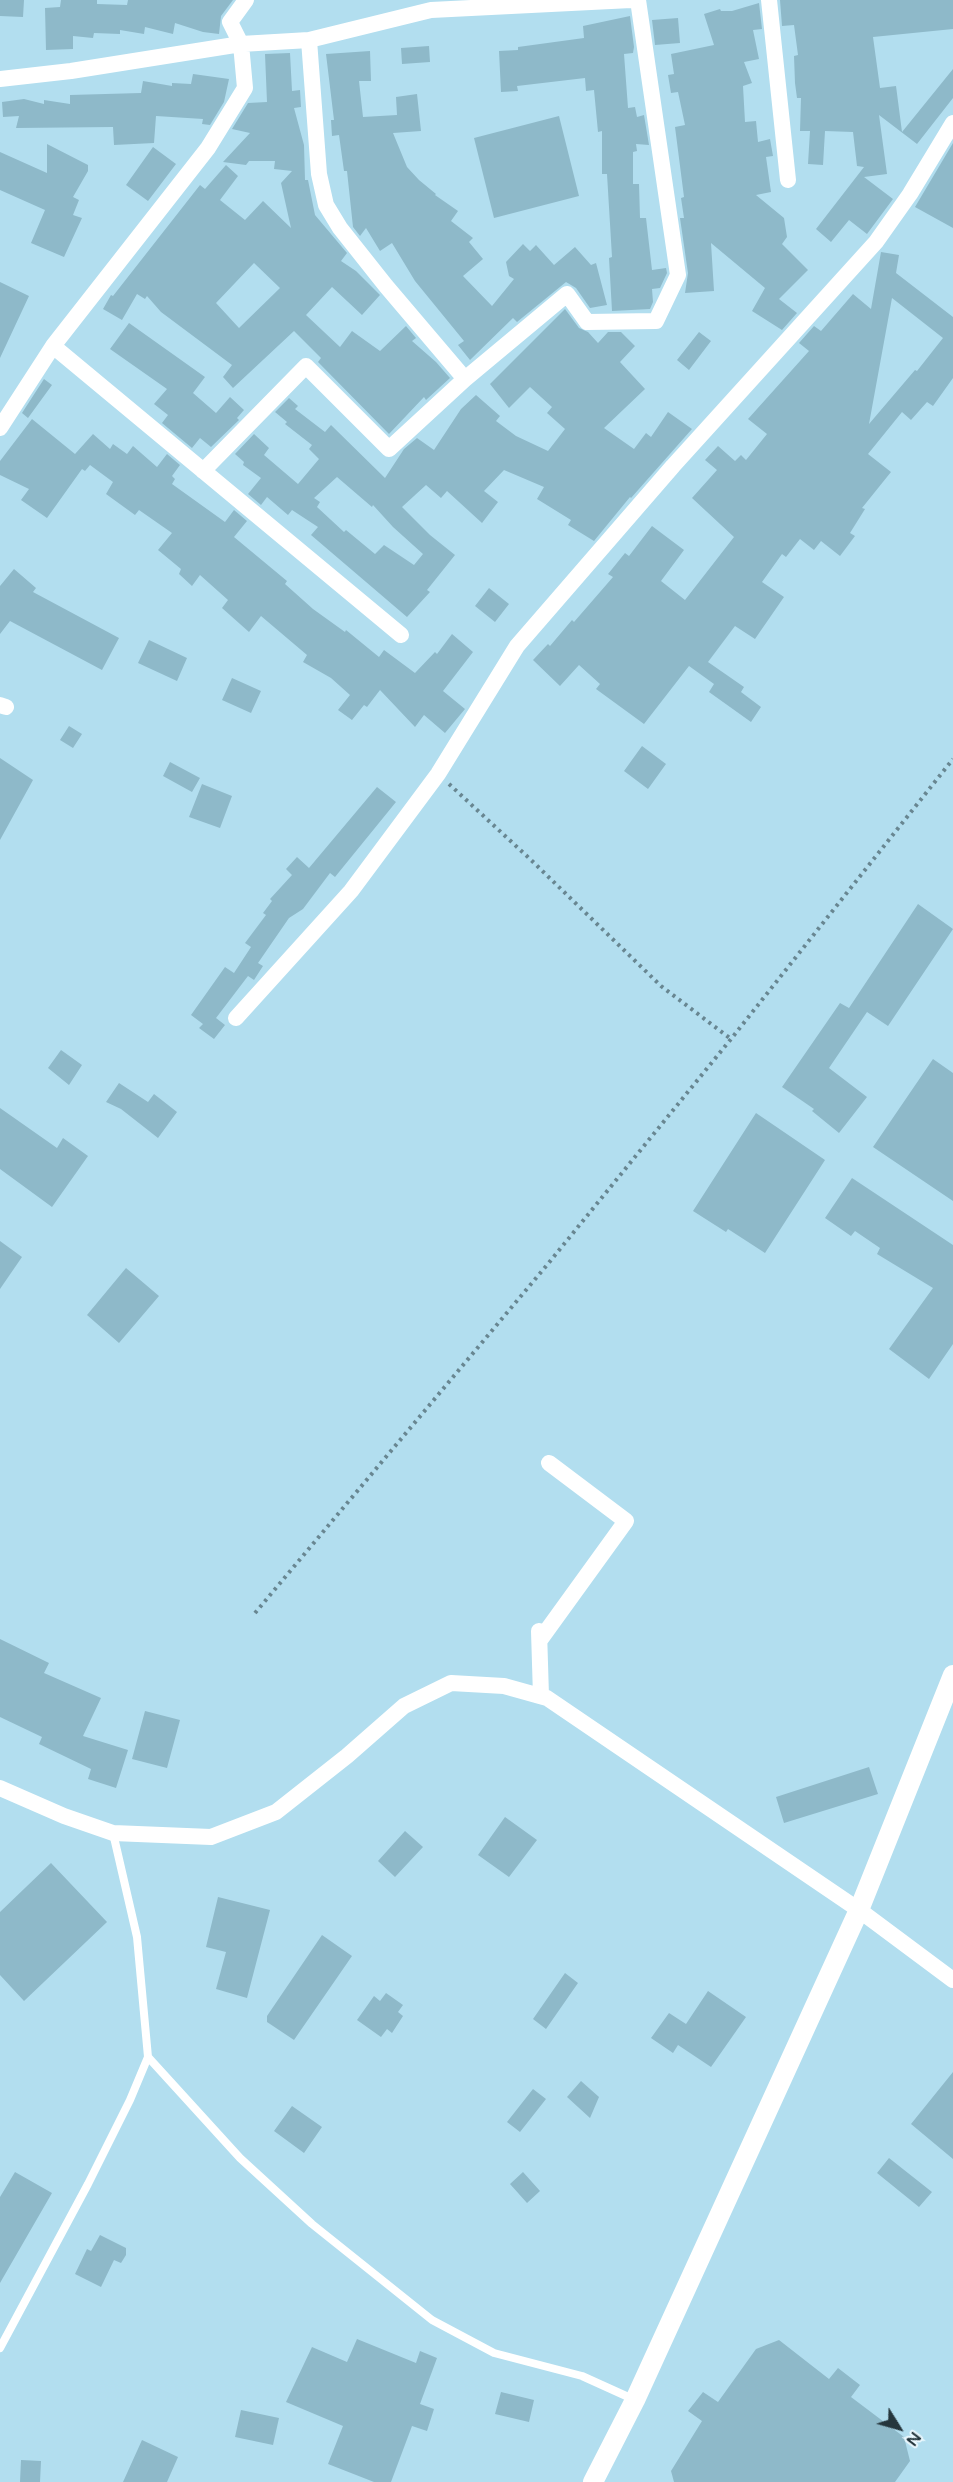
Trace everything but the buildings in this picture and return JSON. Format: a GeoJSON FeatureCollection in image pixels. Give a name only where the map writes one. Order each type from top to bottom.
{"type":"FeatureCollection","features":[{"type":"Feature","properties":{"kind":"street"},"geometry":{"type":"LineString","coordinates":[[0,428],[53,346],[208,148],[245,88],[241,44],[230,22],[246,0]]}},
{"type":"Feature","properties":{"kind":"street"},"geometry":{"type":"LineString","coordinates":[[0,79],[71,71],[241,44],[309,40],[435,5],[631,0]]}},
{"type":"Feature","properties":{"kind":"street"},"geometry":{"type":"LineString","coordinates":[[203,471],[306,366],[389,449],[465,379],[567,294],[587,321],[656,321],[678,275],[638,0]]}},
{"type":"Feature","properties":{"kind":"street"},"geometry":{"type":"LineString","coordinates":[[768,0],[788,180]]}},
{"type":"Feature","properties":{"kind":"street"},"geometry":{"type":"LineString","coordinates":[[309,40],[319,174],[326,205],[340,228],[386,286],[465,379]]}},
{"type":"Feature","properties":{"kind":"street"},"geometry":{"type":"LineString","coordinates":[[236,1018],[351,891],[438,774],[517,646],[673,466],[876,242],[910,194],[953,123]]}},
{"type":"Feature","properties":{"kind":"street"},"geometry":{"type":"LineString","coordinates":[[53,346],[401,634]]}},
{"type":"Feature","properties":{"kind":"street"},"geometry":{"type":"LineString","coordinates":[[541,1696],[540,1636],[626,1521],[549,1463]]}},
{"type":"Feature","properties":{"kind":"street"},"geometry":{"type":"LineString","coordinates":[[593,2482],[635,2400],[859,1910],[953,1675]]}},
{"type":"Feature","properties":{"kind":"street"},"geometry":{"type":"LineString","coordinates":[[0,1788],[64,1816],[113,1833],[211,1837],[276,1812],[347,1756],[404,1706],[451,1683],[504,1686],[547,1698],[859,1910],[953,1980]]}},
{"type":"Feature","properties":{"kind":"lane"},"geometry":{"type":"LineString","coordinates":[[0,2348],[88,2184],[130,2100],[148,2057],[138,1937],[113,1833]]}},
{"type":"Feature","properties":{"kind":"lane"},"geometry":{"type":"LineString","coordinates":[[148,2057],[240,2158],[296,2210],[432,2320],[494,2353],[582,2376],[635,2400]]}},
{"type":"Feature","properties":{"kind":"path"},"geometry":{"type":"LineString","coordinates":[[255,1613],[547,1265],[953,759]]}},
{"type":"Feature","properties":{"kind":"path"},"geometry":{"type":"LineString","coordinates":[[438,774],[661,986],[730,1039]]}}]}
